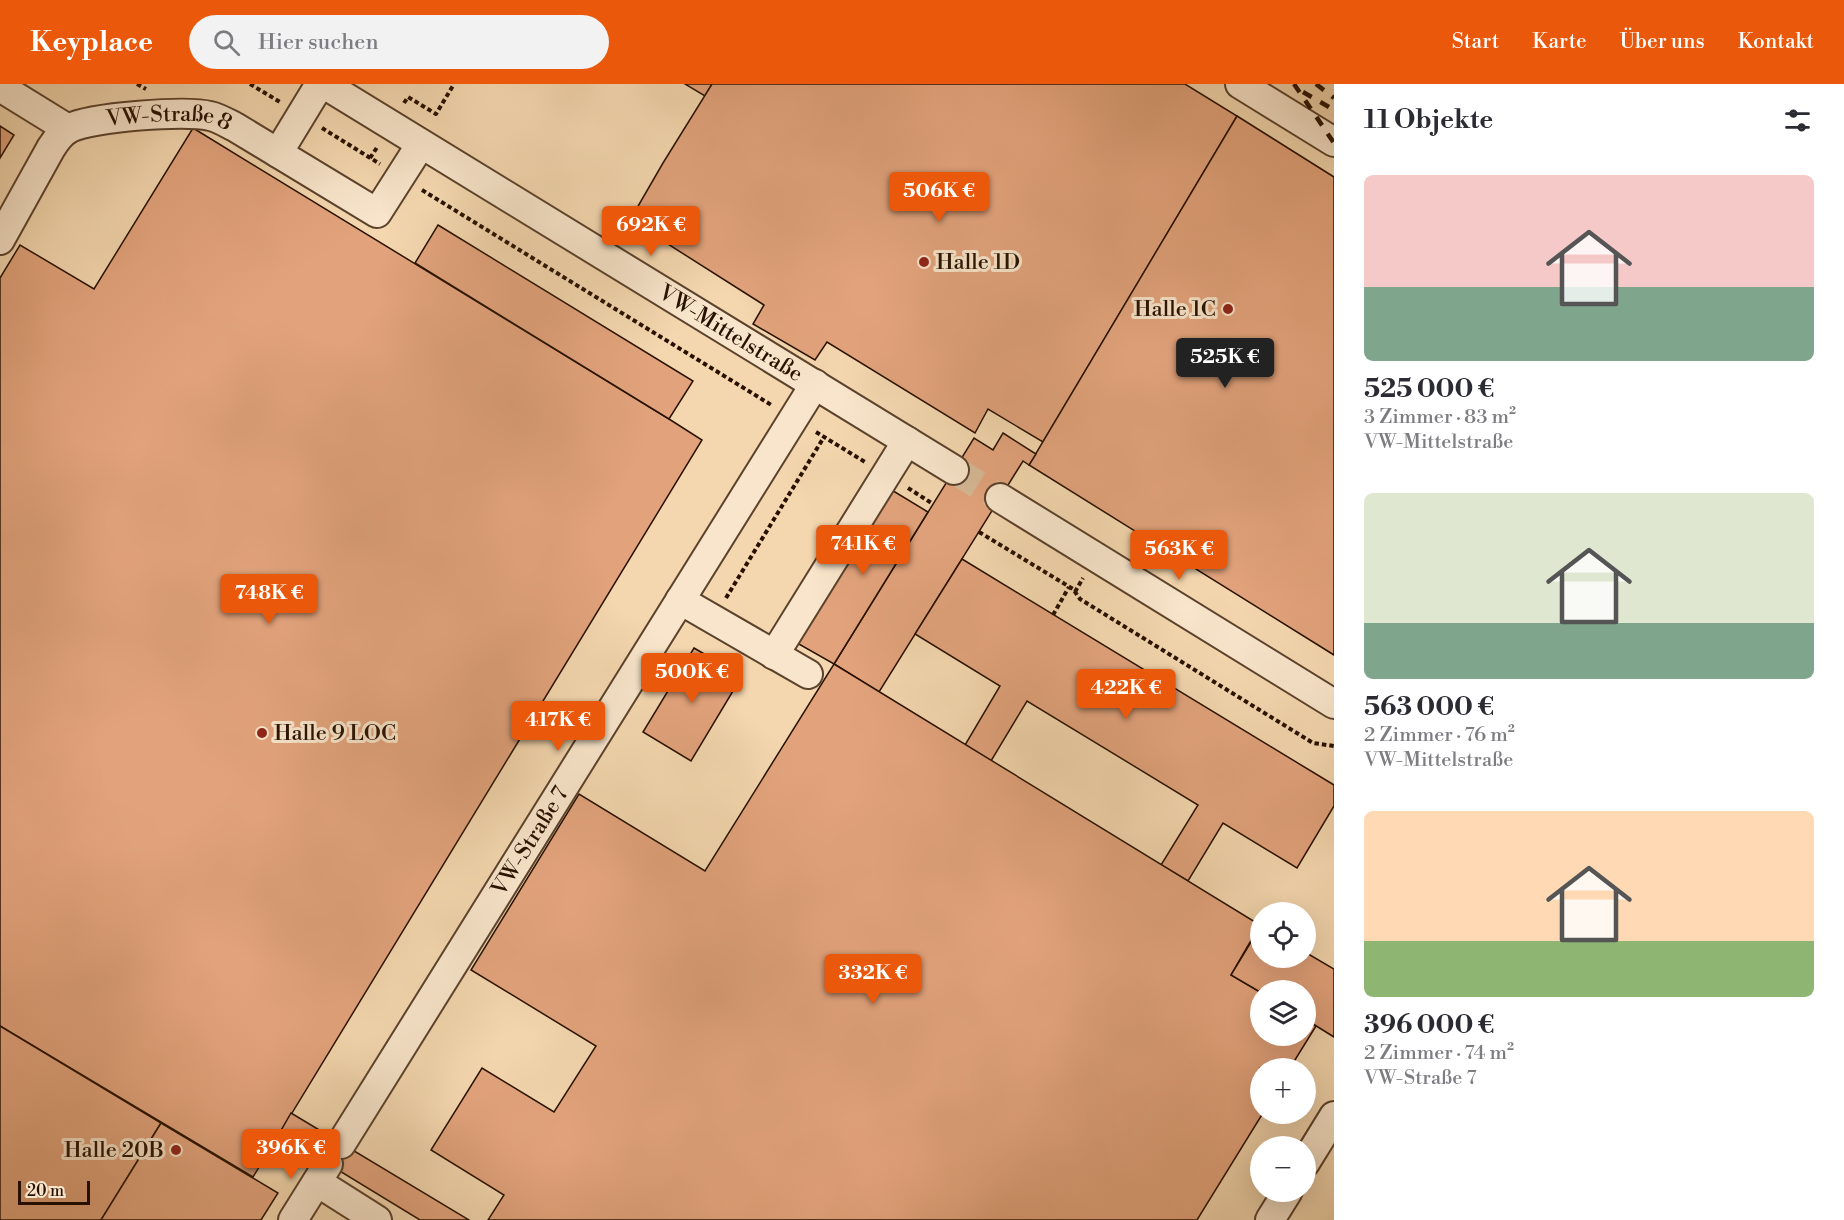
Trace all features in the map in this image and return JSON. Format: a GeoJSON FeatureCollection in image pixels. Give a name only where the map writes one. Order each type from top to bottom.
{"type":"FeatureCollection","features":[{"type":"Feature","properties":{"kind":"street"},"geometry":{"type":"LineString","coordinates":[[278,153],[322,84]]}},
{"type":"Feature","properties":{"kind":"street","name":"VW-Mittelstraße"},"geometry":{"type":"LineString","coordinates":[[322,84],[954,470]]}},
{"type":"Feature","properties":{"kind":"street"},"geometry":{"type":"LineString","coordinates":[[1240,84],[1334,142]]}},
{"type":"Feature","properties":{"kind":"street"},"geometry":{"type":"LineString","coordinates":[[0,87],[68,129],[59,136],[51,148],[0,240]]}},
{"type":"Feature","properties":{"kind":"street","name":"VW-Straße 8"},"geometry":{"type":"LineString","coordinates":[[68,129],[94,120],[187,113],[222,120],[377,213],[400,176]]}},
{"type":"Feature","properties":{"kind":"street"},"geometry":{"type":"LineString","coordinates":[[400,176],[421,144]]}},
{"type":"Feature","properties":{"kind":"street","name":"VW-Straße 7"},"geometry":{"type":"LineString","coordinates":[[293,1220],[814,384]]}},
{"type":"Feature","properties":{"kind":"street"},"geometry":{"type":"LineString","coordinates":[[774,655],[907,441]]}},
{"type":"Feature","properties":{"kind":"street"},"geometry":{"type":"LineString","coordinates":[[1000,498],[1334,704]]}},
{"type":"Feature","properties":{"kind":"street"},"geometry":{"type":"LineString","coordinates":[[680,600],[808,674]]}},
{"type":"Feature","properties":{"kind":"street"},"geometry":{"type":"LineString","coordinates":[[1316,1145],[1334,1116]]}},
{"type":"Feature","properties":{"kind":"street"},"geometry":{"type":"LineString","coordinates":[[329,1163],[377,1220]]}},
{"type":"Feature","properties":{"kind":"street"},"geometry":{"type":"LineString","coordinates":[[1270,1220],[1281,1202]]}},
{"type":"Feature","properties":{"kind":"path"},"geometry":{"type":"LineString","coordinates":[[250,84],[933,504]]}},
{"type":"Feature","properties":{"kind":"path"},"geometry":{"type":"LineString","coordinates":[[713,620],[824,437]]}},
{"type":"Feature","properties":{"kind":"path"},"geometry":{"type":"LineString","coordinates":[[979,532],[1069,587],[1080,599],[1313,743],[1334,746]]}},
{"type":"Feature","properties":{"kind":"path"},"geometry":{"type":"LineString","coordinates":[[1053,615],[1069,587]]}},
{"type":"Feature","properties":{"kind":"building"},"geometry":{"type":"Polygon","coordinates":[[[685,84],[712,84],[705,96],[685,84]]]}},
{"type":"Feature","properties":{"kind":"building","name":"Halle 1D"},"geometry":{"type":"Polygon","coordinates":[[[712,84],[1185,84],[1237,116],[1043,442],[988,409],[975,433],[827,342],[815,360],[753,324],[764,305],[630,220],[712,84]]]}},
{"type":"Feature","properties":{"kind":"building","name":"Halle 1C"},"geometry":{"type":"Polygon","coordinates":[[[1237,116],[1334,177],[1334,655],[1029,465],[1237,116]]]}},
{"type":"Feature","properties":{"kind":"building"},"geometry":{"type":"Polygon","coordinates":[[[0,126],[14,135],[0,158],[0,126]]]}},
{"type":"Feature","properties":{"kind":"building","name":"Halle 9 LOC"},"geometry":{"type":"Polygon","coordinates":[[[193,128],[702,440],[253,1177],[0,1026],[0,278],[20,245],[94,289],[193,128]]]}},
{"type":"Feature","properties":{"kind":"building"},"geometry":{"type":"Polygon","coordinates":[[[438,225],[693,381],[669,419],[415,263],[438,225]]]}},
{"type":"Feature","properties":{"kind":"building"},"geometry":{"type":"Polygon","coordinates":[[[1003,433],[1036,454],[1029,465],[1023,461],[879,692],[834,664],[974,438],[993,450],[1003,433]]]}},
{"type":"Feature","properties":{"kind":"building"},"geometry":{"type":"Polygon","coordinates":[[[890,489],[928,512],[834,664],[797,643],[890,489]]]}},
{"type":"Feature","properties":{"kind":"building"},"geometry":{"type":"Polygon","coordinates":[[[962,559],[1334,785],[1334,806],[1297,868],[1223,823],[1188,881],[1161,865],[1198,805],[1027,701],[991,761],[965,745],[1000,686],[915,634],[962,559]]]}},
{"type":"Feature","properties":{"kind":"building"},"geometry":{"type":"Polygon","coordinates":[[[694,648],[742,676],[691,761],[643,732],[694,648]]]}},
{"type":"Feature","properties":{"kind":"building"},"geometry":{"type":"Polygon","coordinates":[[[834,664],[1250,919],[1250,942],[1231,975],[1250,986],[1250,1046],[1304,1046],[1296,1058],[1250,1058],[1250,1124],[1256,1124],[1197,1220],[488,1220],[504,1195],[431,1150],[482,1068],[554,1112],[596,1046],[471,970],[579,794],[705,871],[834,664]]]}},
{"type":"Feature","properties":{"kind":"building"},"geometry":{"type":"Polygon","coordinates":[[[1250,944],[1250,968],[1316,968],[1316,958],[1334,969],[1334,1037],[1316,1026],[1316,980],[1250,980],[1250,986],[1231,975],[1250,944]]]}},
{"type":"Feature","properties":{"kind":"building"},"geometry":{"type":"Polygon","coordinates":[[[0,1026],[161,1123],[101,1220],[0,1220],[0,1026]]]}},
{"type":"Feature","properties":{"kind":"building"},"geometry":{"type":"Polygon","coordinates":[[[291,1113],[469,1220],[420,1220],[279,1134],[291,1113]]]}},
{"type":"Feature","properties":{"kind":"building","name":"Halle 20B"},"geometry":{"type":"Polygon","coordinates":[[[161,1123],[278,1193],[261,1220],[101,1220],[161,1123]]]}},
{"type":"Feature","properties":{"kind":"tunnel"},"geometry":{"type":"LineString","coordinates":[[954,470],[1000,498]]}},
{"type":"Feature","properties":{"kind":"railway"},"geometry":{"type":"LineString","coordinates":[[1294,84],[1334,143]]}},
{"type":"Feature","properties":{"kind":"railway"},"geometry":{"type":"LineString","coordinates":[[1316,84],[1334,98]]}},
{"type":"Feature","properties":{"kind":"railway"},"geometry":{"type":"LineString","coordinates":[[1303,92],[1334,110]]}},
{"type":"Feature","properties":{"kind":"place","name":"Halle 1D"},"geometry":{"type":"Point","coordinates":[924,262]}},
{"type":"Feature","properties":{"kind":"place","name":"Halle 1C"},"geometry":{"type":"Point","coordinates":[1228,309]}},
{"type":"Feature","properties":{"kind":"place","name":"Halle 9 LOC"},"geometry":{"type":"Point","coordinates":[262,733]}},
{"type":"Feature","properties":{"kind":"place","name":"Halle 20B"},"geometry":{"type":"Point","coordinates":[176,1150]}}]}
